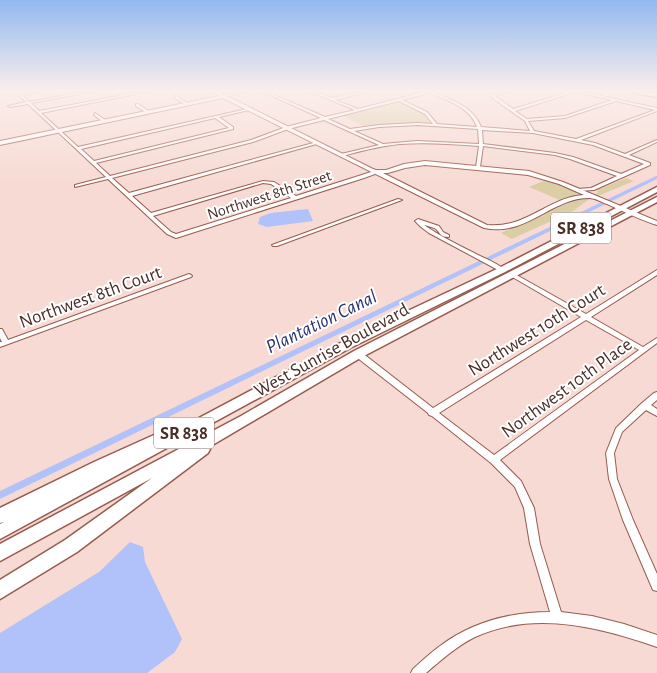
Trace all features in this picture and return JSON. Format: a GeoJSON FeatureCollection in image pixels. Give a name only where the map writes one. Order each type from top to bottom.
{"type":"FeatureCollection","features":[{"type":"Feature","properties":{"kind":"main road","name":"West Sunrise Boulevard"},"geometry":{"type":"LineString","coordinates":[[0,553],[246,420],[504,270],[657,189]]}},
{"type":"Feature","properties":{"kind":"main road","name":"West Sunrise Boulevard"},"geometry":{"type":"LineString","coordinates":[[0,532],[368,335],[657,199]]}},
{"type":"Feature","properties":{"kind":"main road"},"geometry":{"type":"LineString","coordinates":[[358,354],[368,335]]}},
{"type":"Feature","properties":{"kind":"main road"},"geometry":{"type":"LineString","coordinates":[[0,516],[98,466],[236,404]]}},
{"type":"Feature","properties":{"kind":"main road"},"geometry":{"type":"LineString","coordinates":[[0,590],[71,546],[246,420]]}},
{"type":"Feature","properties":{"kind":"street"},"geometry":{"type":"LineString","coordinates":[[51,122],[151,215],[266,182],[272,183],[296,198]]}},
{"type":"Feature","properties":{"kind":"street"},"geometry":{"type":"LineString","coordinates":[[0,143],[97,122]]}},
{"type":"Feature","properties":{"kind":"street"},"geometry":{"type":"LineString","coordinates":[[79,148],[192,122]]}},
{"type":"Feature","properties":{"kind":"street"},"geometry":{"type":"LineString","coordinates":[[94,162],[232,128],[224,122]]}},
{"type":"Feature","properties":{"kind":"street"},"geometry":{"type":"LineString","coordinates":[[276,122],[486,227],[494,229],[508,227],[579,193]]}},
{"type":"Feature","properties":{"kind":"street"},"geometry":{"type":"LineString","coordinates":[[77,186],[252,141],[308,122]]}},
{"type":"Feature","properties":{"kind":"street"},"geometry":{"type":"LineString","coordinates":[[334,122],[381,144]]}},
{"type":"Feature","properties":{"kind":"street"},"geometry":{"type":"LineString","coordinates":[[478,122],[480,128],[481,145],[478,167]]}},
{"type":"Feature","properties":{"kind":"street"},"geometry":{"type":"LineString","coordinates":[[527,122],[533,132]]}},
{"type":"Feature","properties":{"kind":"street"},"geometry":{"type":"LineString","coordinates":[[578,140],[624,122]]}},
{"type":"Feature","properties":{"kind":"street"},"geometry":{"type":"LineString","coordinates":[[350,130],[380,126],[435,124],[533,132],[578,140],[626,154],[648,164],[621,176],[593,194]]}},
{"type":"Feature","properties":{"kind":"street"},"geometry":{"type":"LineString","coordinates":[[342,155],[381,144],[424,141],[481,145],[540,151],[562,156],[621,176]]}},
{"type":"Feature","properties":{"kind":"street"},"geometry":{"type":"LineString","coordinates":[[626,154],[657,142]]}},
{"type":"Feature","properties":{"kind":"street"},"geometry":{"type":"LineString","coordinates":[[129,195],[318,143]]}},
{"type":"Feature","properties":{"kind":"street"},"geometry":{"type":"LineString","coordinates":[[377,173],[425,163],[529,173],[579,193],[593,194],[609,203],[657,223]]}},
{"type":"Feature","properties":{"kind":"street","name":"Northwest 8th Street"},"geometry":{"type":"LineString","coordinates":[[151,215],[169,233],[176,236],[377,173]]}},
{"type":"Feature","properties":{"kind":"street"},"geometry":{"type":"LineString","coordinates":[[275,245],[400,200]]}},
{"type":"Feature","properties":{"kind":"street"},"geometry":{"type":"LineString","coordinates":[[419,221],[427,226],[430,232],[504,270],[569,309],[586,316],[644,350]]}},
{"type":"Feature","properties":{"kind":"street","name":"Northwest 10th Court"},"geometry":{"type":"LineString","coordinates":[[432,413],[657,272]]}},
{"type":"Feature","properties":{"kind":"street","name":"Northwest 8th Court"},"geometry":{"type":"LineString","coordinates":[[3,344],[189,276]]}},
{"type":"Feature","properties":{"kind":"street"},"geometry":{"type":"LineString","coordinates":[[0,331],[3,344]]}},
{"type":"Feature","properties":{"kind":"street","name":"Northwest 10th Place"},"geometry":{"type":"LineString","coordinates":[[494,460],[657,340]]}},
{"type":"Feature","properties":{"kind":"street"},"geometry":{"type":"LineString","coordinates":[[358,354],[494,460],[518,484],[529,508],[535,544],[557,616]]}},
{"type":"Feature","properties":{"kind":"street"},"geometry":{"type":"LineString","coordinates":[[657,395],[619,430],[610,454],[613,480],[657,586]]}},
{"type":"Feature","properties":{"kind":"street"},"geometry":{"type":"LineString","coordinates":[[645,405],[657,413]]}},
{"type":"Feature","properties":{"kind":"street"},"geometry":{"type":"LineString","coordinates":[[417,673],[430,659],[453,642],[485,627],[520,618],[557,616],[603,623],[657,641]]}},
{"type":"Feature","properties":{"kind":"shaded area"},"geometry":{"type":"Polygon","coordinates":[[[356,122],[430,123],[364,126],[356,122]]]}},
{"type":"Feature","properties":{"kind":"shaded area"},"geometry":{"type":"Polygon","coordinates":[[[626,178],[634,181],[588,200],[573,211],[512,239],[501,233],[577,199],[598,193],[597,190],[626,178]]]}},
{"type":"Feature","properties":{"kind":"shaded area"},"geometry":{"type":"Polygon","coordinates":[[[548,179],[574,188],[577,194],[562,201],[529,187],[548,179]]]}},
{"type":"Feature","properties":{"kind":"water"},"geometry":{"type":"Polygon","coordinates":[[[308,209],[313,221],[267,227],[258,224],[260,217],[271,213],[308,209]]]}},
{"type":"Feature","properties":{"kind":"water"},"geometry":{"type":"Polygon","coordinates":[[[130,542],[143,547],[145,562],[182,639],[175,652],[147,673],[0,673],[0,633],[99,572],[130,542]]]}},
{"type":"Feature","properties":{"kind":"waterway","name":"Plantation Canal"},"geometry":{"type":"LineString","coordinates":[[0,495],[657,177]]}}]}
